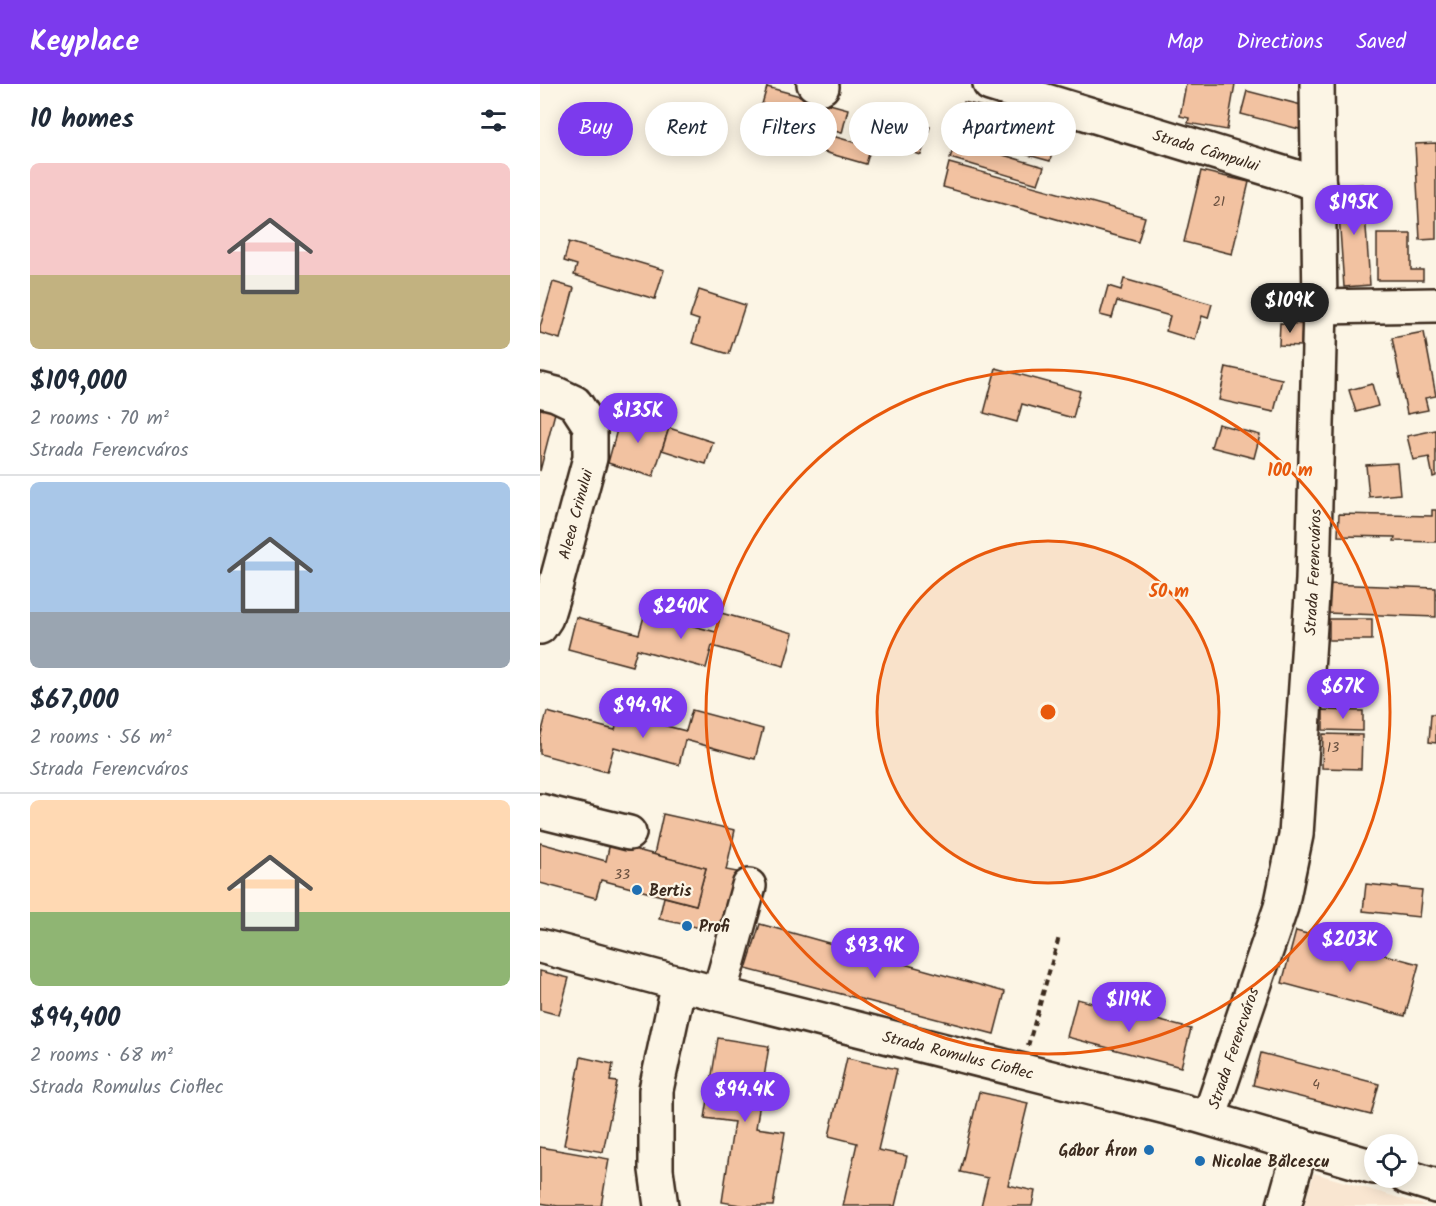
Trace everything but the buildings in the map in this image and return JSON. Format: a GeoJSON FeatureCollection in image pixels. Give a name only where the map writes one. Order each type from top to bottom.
{"type":"FeatureCollection","features":[{"type":"Feature","properties":{"kind":"street","name":"Strada Câmpului"},"geometry":{"type":"LineString","coordinates":[[990,84],[1319,184]]}},
{"type":"Feature","properties":{"kind":"street","name":"Strada Ferencváros"},"geometry":{"type":"LineString","coordinates":[[1209,1118],[1281,907],[1296,835],[1314,580],[1320,307],[1317,84]]}},
{"type":"Feature","properties":{"kind":"street"},"geometry":{"type":"LineString","coordinates":[[1320,307],[1436,305]]}},
{"type":"Feature","properties":{"kind":"street","name":"Aleea Crinului"},"geometry":{"type":"LineString","coordinates":[[540,390],[556,394],[575,403],[590,426],[590,458],[566,553],[546,618],[540,627]]}},
{"type":"Feature","properties":{"kind":"street"},"geometry":{"type":"LineString","coordinates":[[540,811],[629,832]]}},
{"type":"Feature","properties":{"kind":"street"},"geometry":{"type":"LineString","coordinates":[[719,994],[749,885]]}},
{"type":"Feature","properties":{"kind":"street","name":"Strada Romulus Cioflec"},"geometry":{"type":"LineString","coordinates":[[540,946],[719,994],[1209,1118],[1364,1164]]}},
{"type":"Feature","properties":{"kind":"street"},"geometry":{"type":"LineString","coordinates":[[661,1206],[656,1170],[656,1090],[679,983]]}},
{"type":"Feature","properties":{"kind":"street"},"geometry":{"type":"LineString","coordinates":[[1284,1206],[1301,1145]]}},
{"type":"Feature","properties":{"kind":"street"},"geometry":{"type":"LineString","coordinates":[[1418,1180],[1436,1186]]}},
{"type":"Feature","properties":{"kind":"path"},"geometry":{"type":"LineString","coordinates":[[1021,1070],[1059,937]]}},
{"type":"Feature","properties":{"kind":"shaded area"},"geometry":{"type":"Polygon","coordinates":[[[1314,1173],[1427,1206],[1304,1206],[1314,1173]]]}},
{"type":"Feature","properties":{"kind":"place","name":"Bertis"},"geometry":{"type":"Point","coordinates":[637,890]}},
{"type":"Feature","properties":{"kind":"place","name":"Profi"},"geometry":{"type":"Point","coordinates":[687,926]}},
{"type":"Feature","properties":{"kind":"place","name":"Gábor Áron"},"geometry":{"type":"Point","coordinates":[1149,1150]}},
{"type":"Feature","properties":{"kind":"place","name":"Nicolae Bălcescu"},"geometry":{"type":"Point","coordinates":[1200,1161]}}]}
